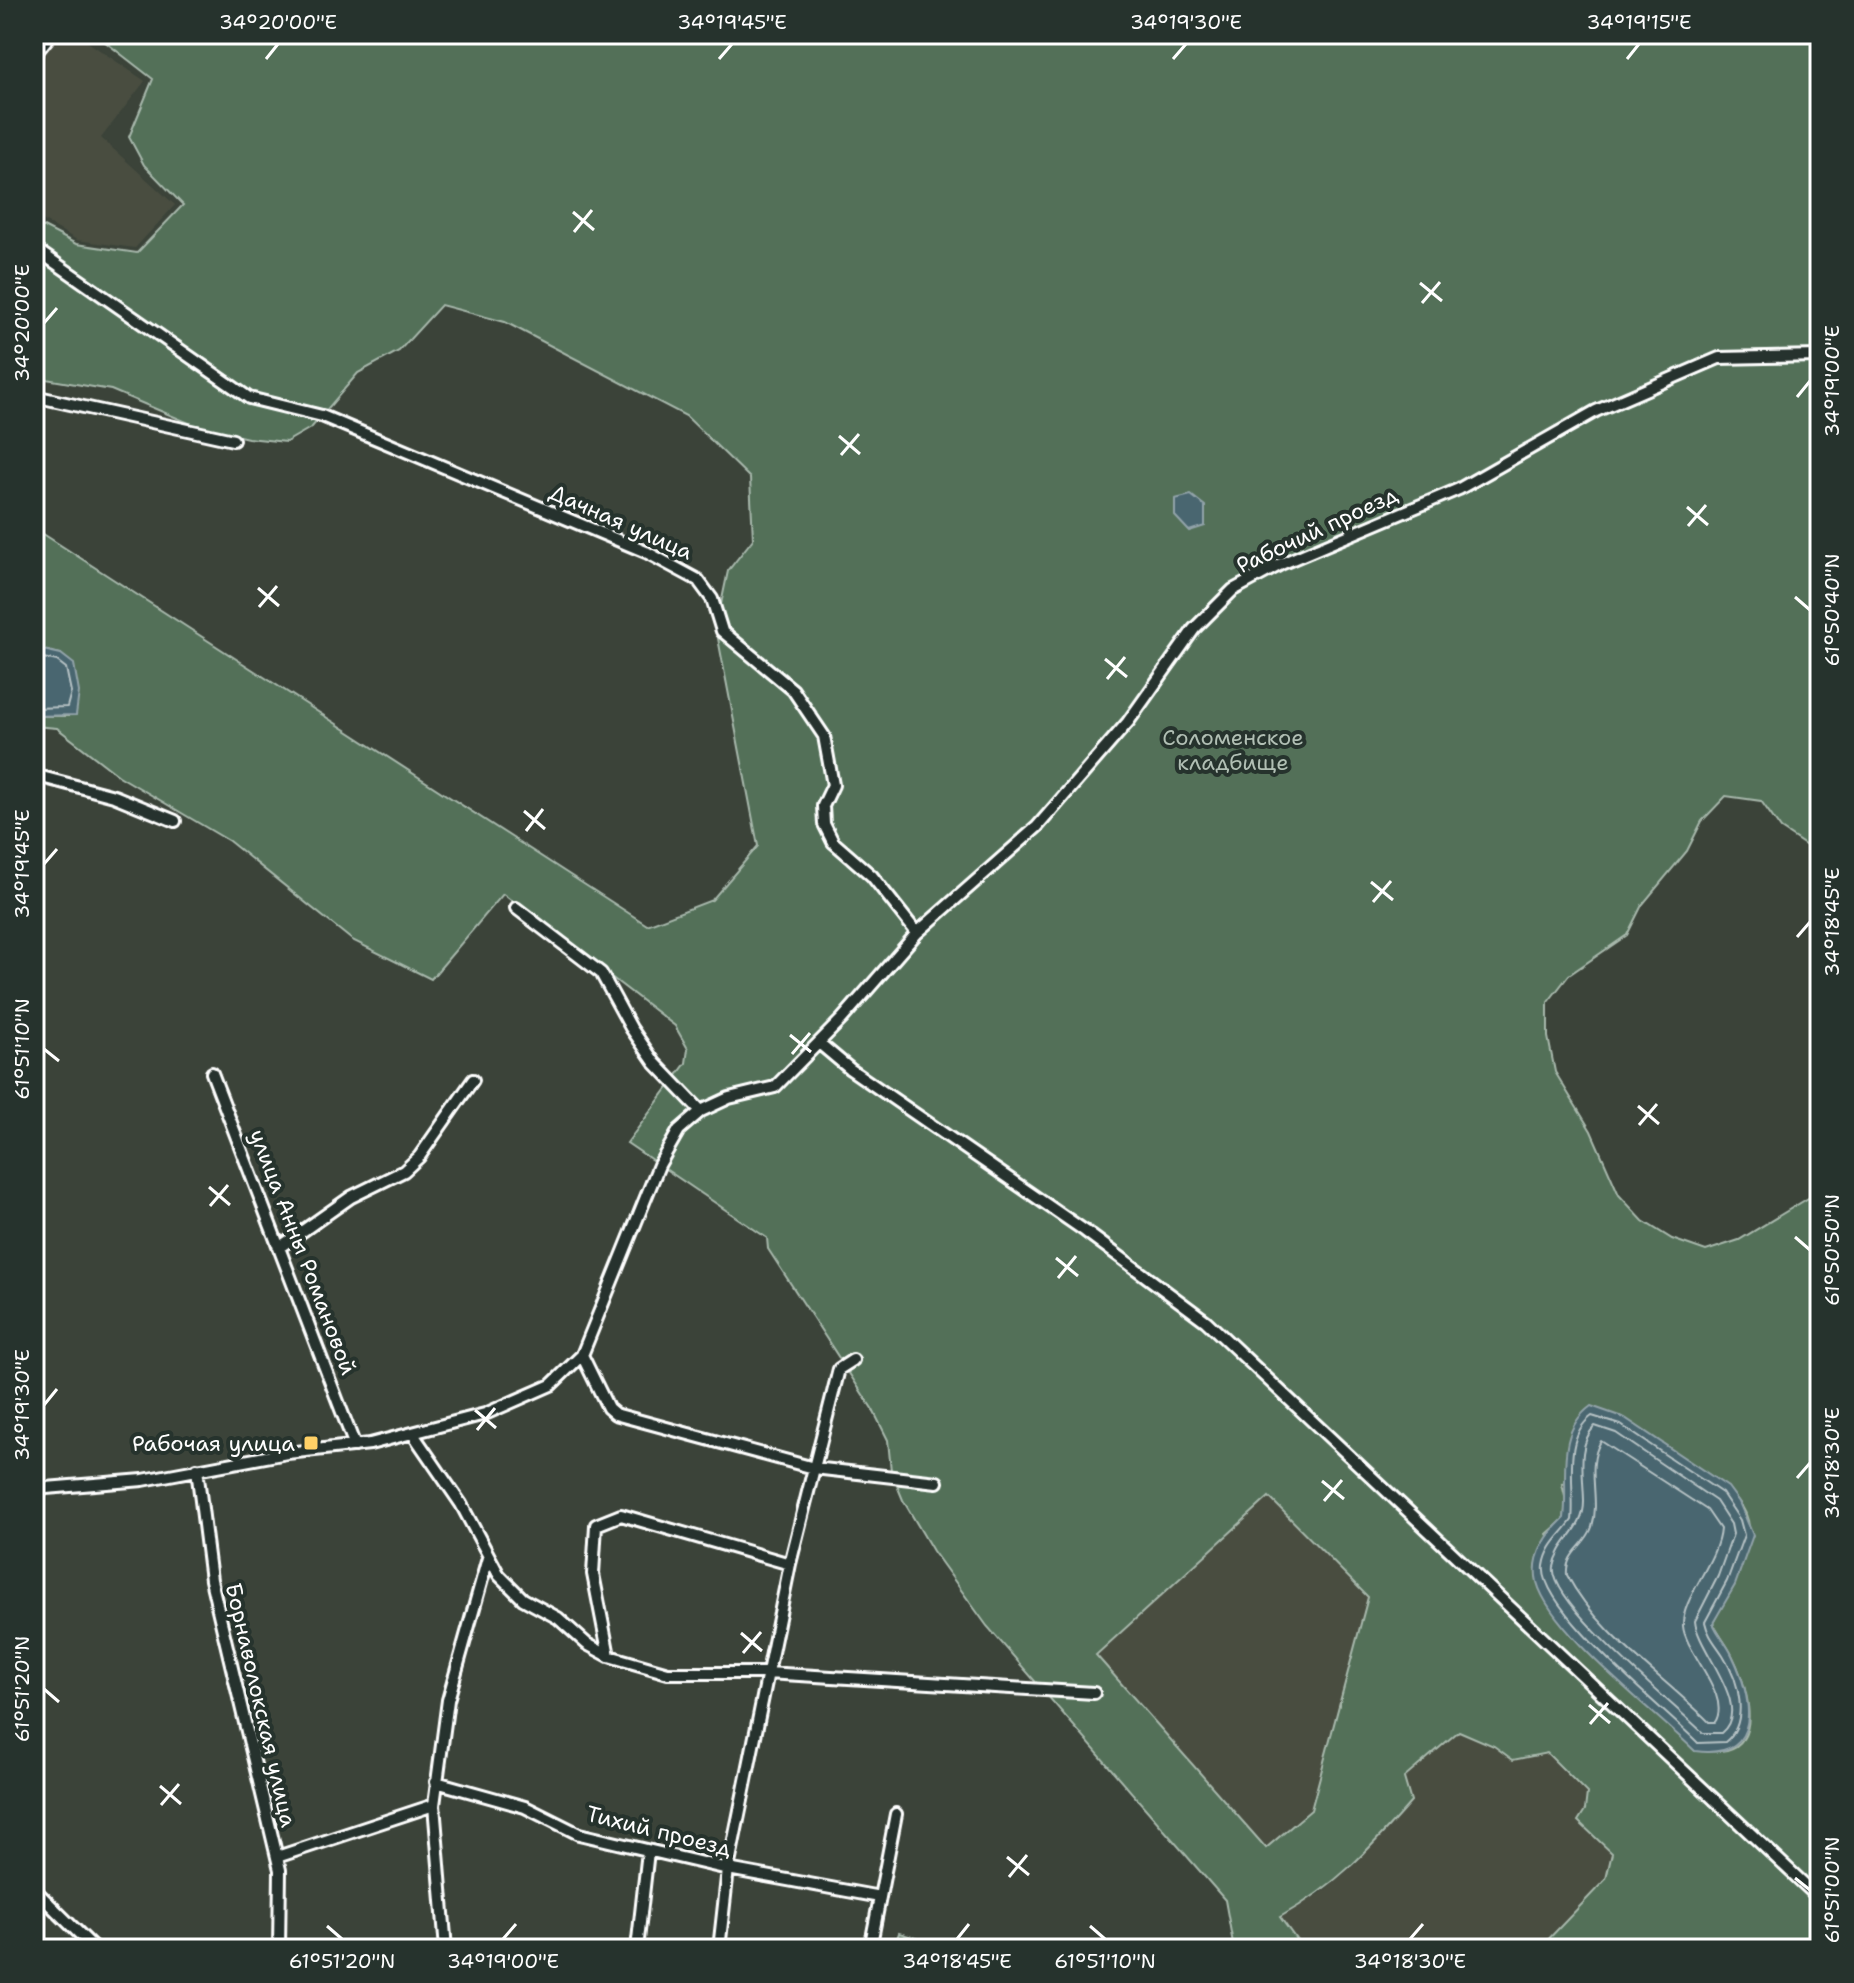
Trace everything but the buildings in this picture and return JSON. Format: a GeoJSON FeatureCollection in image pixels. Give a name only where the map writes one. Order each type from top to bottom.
{"type":"FeatureCollection","features":[{"type":"Feature","properties":{"kind":"street"},"geometry":{"type":"LineString","coordinates":[[34,55],[51,34]]}},
{"type":"Feature","properties":{"kind":"street","name":"Дачная улица"},"geometry":{"type":"LineString","coordinates":[[34,248],[249,398],[322,416],[646,552],[698,580],[712,599],[722,631],[793,690],[813,718],[824,736],[833,785],[823,806],[824,824],[833,842],[872,876],[917,933]]}},
{"type":"Feature","properties":{"kind":"street","name":"Рабочий проезд"},"geometry":{"type":"LineString","coordinates":[[701,1111],[729,1098],[775,1087],[819,1043],[917,933],[1037,827],[1128,722],[1194,629],[1233,590],[1281,564],[1459,489],[1596,411],[1719,358],[1820,356]]}},
{"type":"Feature","properties":{"kind":"street"},"geometry":{"type":"LineString","coordinates":[[34,396],[233,440]]}},
{"type":"Feature","properties":{"kind":"street"},"geometry":{"type":"LineString","coordinates":[[34,775],[114,796],[175,821]]}},
{"type":"Feature","properties":{"kind":"street"},"geometry":{"type":"LineString","coordinates":[[34,1489],[143,1480],[287,1453],[355,1446],[413,1434],[485,1414],[529,1396],[551,1385],[582,1355],[659,1165],[679,1130],[701,1111],[655,1063],[631,1028],[601,973],[516,908]]}},
{"type":"Feature","properties":{"kind":"street"},"geometry":{"type":"LineString","coordinates":[[819,1043],[850,1069],[1061,1214],[1206,1321],[1820,1899]]}},
{"type":"Feature","properties":{"kind":"street","name":"улица Анны Романовой"},"geometry":{"type":"LineString","coordinates":[[212,1073],[355,1446]]}},
{"type":"Feature","properties":{"kind":"street"},"geometry":{"type":"LineString","coordinates":[[280,1247],[351,1197],[404,1171],[419,1157],[473,1080]]}},
{"type":"Feature","properties":{"kind":"street"},"geometry":{"type":"LineString","coordinates":[[582,1355],[608,1408],[615,1414],[814,1468],[937,1482]]}},
{"type":"Feature","properties":{"kind":"street"},"geometry":{"type":"LineString","coordinates":[[719,1949],[728,1869],[790,1564],[839,1369],[853,1360]]}},
{"type":"Feature","properties":{"kind":"street"},"geometry":{"type":"LineString","coordinates":[[413,1434],[461,1504],[499,1575],[523,1599],[558,1618],[587,1644],[609,1656],[668,1673],[767,1673],[1094,1693]]}},
{"type":"Feature","properties":{"kind":"street","name":"Борнаволокская улица"},"geometry":{"type":"LineString","coordinates":[[197,1469],[211,1580],[277,1857],[279,1949]]}},
{"type":"Feature","properties":{"kind":"street"},"geometry":{"type":"LineString","coordinates":[[609,1656],[593,1574],[596,1525],[621,1515],[790,1564]]}},
{"type":"Feature","properties":{"kind":"street"},"geometry":{"type":"LineString","coordinates":[[446,1949],[434,1805],[436,1782],[448,1700],[488,1558]]}},
{"type":"Feature","properties":{"kind":"street","name":"Тихий проезд"},"geometry":{"type":"LineString","coordinates":[[436,1782],[525,1807],[579,1834],[728,1869],[880,1897]]}},
{"type":"Feature","properties":{"kind":"street"},"geometry":{"type":"LineString","coordinates":[[277,1857],[434,1805]]}},
{"type":"Feature","properties":{"kind":"street"},"geometry":{"type":"LineString","coordinates":[[870,1949],[896,1814]]}},
{"type":"Feature","properties":{"kind":"street"},"geometry":{"type":"LineString","coordinates":[[637,1949],[648,1851]]}},
{"type":"Feature","properties":{"kind":"street"},"geometry":{"type":"LineString","coordinates":[[34,1889],[95,1949]]}},
{"type":"Feature","properties":{"kind":"shaded area"},"geometry":{"type":"Polygon","coordinates":[[[34,34],[76,34],[145,81],[101,138],[175,205],[135,248],[77,240],[34,215],[34,34]]]}},
{"type":"Feature","properties":{"kind":"shaded area"},"geometry":{"type":"Polygon","coordinates":[[[1269,1497],[1369,1597],[1311,1810],[1266,1848],[1096,1655],[1269,1497]]]}},
{"type":"Feature","properties":{"kind":"shaded area"},"geometry":{"type":"Polygon","coordinates":[[[1458,1731],[1494,1746],[1513,1760],[1547,1753],[1587,1793],[1581,1826],[1612,1853],[1606,1879],[1539,1949],[1303,1949],[1279,1917],[1321,1893],[1356,1863],[1411,1803],[1404,1778],[1458,1731]]]}},
{"type":"Feature","properties":{"kind":"green space","name":"Соломенское кладбище"},"geometry":{"type":"Polygon","coordinates":[[[95,34],[1820,34],[1820,861],[1811,849],[1781,829],[1761,801],[1726,796],[1702,821],[1687,851],[1642,905],[1627,935],[1569,975],[1548,1002],[1548,1037],[1555,1072],[1591,1131],[1619,1195],[1643,1221],[1672,1239],[1706,1251],[1739,1240],[1820,1191],[1820,1949],[1539,1949],[1606,1879],[1612,1853],[1578,1821],[1585,1810],[1587,1793],[1547,1753],[1513,1760],[1494,1746],[1459,1731],[1404,1778],[1411,1802],[1366,1852],[1319,1892],[1280,1917],[1303,1949],[1234,1949],[1225,1900],[987,1626],[933,1551],[903,1500],[891,1471],[888,1440],[873,1410],[768,1249],[767,1238],[627,1143],[686,1063],[688,1049],[675,1026],[503,894],[431,979],[352,940],[229,841],[119,776],[57,728],[34,726],[34,716],[68,716],[61,654],[34,648],[34,528],[647,925],[712,900],[758,846],[716,628],[728,571],[753,539],[750,478],[686,416],[505,322],[441,305],[399,351],[358,373],[312,427],[286,442],[248,438],[196,426],[111,390],[34,377],[34,222],[76,244],[137,253],[183,205],[144,165],[129,137],[153,79],[95,34]],[[1697,1470],[1562,1484],[1566,1501],[1564,1519],[1547,1534],[1681,1737],[1695,1751],[1719,1751],[1739,1744],[1746,1734],[1748,1722],[1742,1678],[1713,1623],[1744,1558],[1749,1539],[1748,1521],[1740,1503],[1724,1487],[1697,1470]],[[1269,1497],[1096,1655],[1266,1848],[1311,1810],[1368,1597],[1269,1497]]]}},
{"type":"Feature","properties":{"kind":"green space"},"geometry":{"type":"Polygon","coordinates":[[[899,1933],[951,1949],[893,1949],[899,1933]]]}},
{"type":"Feature","properties":{"kind":"water"},"geometry":{"type":"Polygon","coordinates":[[[1191,495],[1205,506],[1205,526],[1189,531],[1175,516],[1175,499],[1191,495]]]}},
{"type":"Feature","properties":{"kind":"water"},"geometry":{"type":"Polygon","coordinates":[[[34,648],[61,654],[74,664],[79,692],[76,715],[34,716],[34,648]]]}},
{"type":"Feature","properties":{"kind":"water"},"geometry":{"type":"Polygon","coordinates":[[[1591,1406],[1625,1418],[1728,1487],[1739,1502],[1753,1535],[1735,1585],[1713,1623],[1739,1672],[1748,1707],[1743,1736],[1733,1746],[1717,1751],[1695,1751],[1582,1647],[1546,1602],[1537,1582],[1538,1555],[1564,1518],[1568,1443],[1579,1417],[1591,1406]]]}},
{"type":"Feature","properties":{"kind":"place","name":"Рабочая улица"},"geometry":{"type":"Point","coordinates":[311,1443]}}]}
